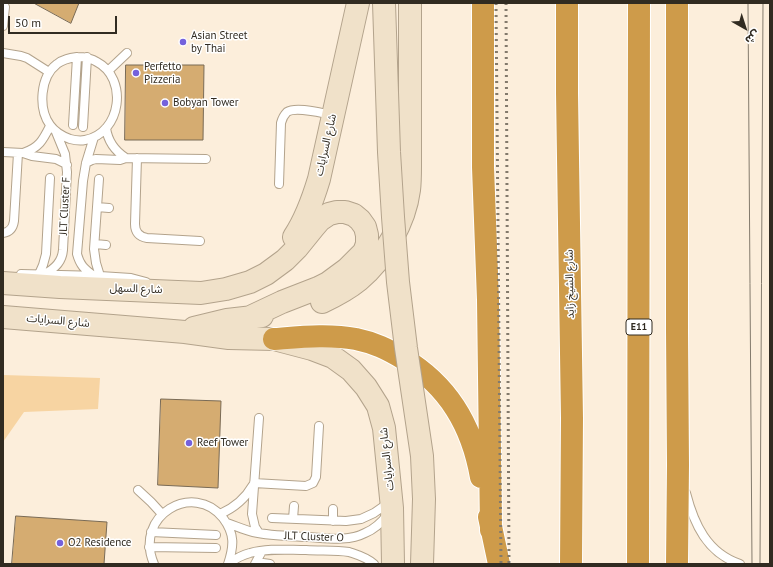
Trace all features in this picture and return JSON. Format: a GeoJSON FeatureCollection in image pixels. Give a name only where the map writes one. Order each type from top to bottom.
{"type":"FeatureCollection","features":[{"type":"Feature","properties":{"kind":"highway"},"geometry":{"type":"LineString","coordinates":[[483,3],[483,174],[488,300],[491,530]]}},
{"type":"Feature","properties":{"kind":"highway","name":"شارع الشيخ زايد"},"geometry":{"type":"LineString","coordinates":[[567,3],[572,418],[570,564]]}},
{"type":"Feature","properties":{"kind":"highway","name":"E11"},"geometry":{"type":"LineString","coordinates":[[638,564],[639,3]]}},
{"type":"Feature","properties":{"kind":"highway"},"geometry":{"type":"LineString","coordinates":[[677,3],[677,564]]}},
{"type":"Feature","properties":{"kind":"highway"},"geometry":{"type":"LineString","coordinates":[[274,338],[331,336],[368,342],[396,354],[413,365],[439,386],[450,400],[468,429],[474,445],[499,564]]}},
{"type":"Feature","properties":{"kind":"main road","name":"شارع السرايات"},"geometry":{"type":"LineString","coordinates":[[266,274],[284,253],[299,230],[311,205],[319,179],[334,115],[358,3]]}},
{"type":"Feature","properties":{"kind":"main road"},"geometry":{"type":"LineString","coordinates":[[384,3],[393,224],[406,348],[422,456],[424,499],[422,564]]}},
{"type":"Feature","properties":{"kind":"main road","name":"شارع السرايات"},"geometry":{"type":"LineString","coordinates":[[185,332],[227,320],[290,312],[315,305],[338,294],[359,280],[377,261],[392,240],[402,216],[409,191],[411,126],[410,3]]}},
{"type":"Feature","properties":{"kind":"main road"},"geometry":{"type":"LineString","coordinates":[[248,318],[282,302],[318,288],[328,283],[347,269],[364,252],[367,244],[365,227],[360,220],[350,213],[337,212],[329,214],[320,220],[285,260],[266,274]]}},
{"type":"Feature","properties":{"kind":"main road","name":"شارع السهل"},"geometry":{"type":"LineString","coordinates":[[6,277],[60,286],[201,293],[226,289],[250,282],[266,274]]}},
{"type":"Feature","properties":{"kind":"main road","name":"شارع السرايات"},"geometry":{"type":"LineString","coordinates":[[3,317],[185,332],[229,338],[274,338],[312,349],[332,357],[351,370],[366,386],[378,406],[384,428],[391,502],[393,564]]}},
{"type":"Feature","properties":{"kind":"lane"},"geometry":{"type":"LineString","coordinates":[[3,3],[5,7],[3,26]]}},
{"type":"Feature","properties":{"kind":"lane"},"geometry":{"type":"LineString","coordinates":[[3,53],[27,58],[49,72],[57,64],[66,59],[77,56],[87,57],[99,62],[108,71],[116,88],[117,104],[111,122],[100,134],[84,140],[74,140],[64,137],[53,129],[38,146],[31,151],[21,153]]}},
{"type":"Feature","properties":{"kind":"lane"},"geometry":{"type":"LineString","coordinates":[[108,71],[127,53]]}},
{"type":"Feature","properties":{"kind":"lane"},"geometry":{"type":"LineString","coordinates":[[73,125],[77,56]]}},
{"type":"Feature","properties":{"kind":"lane"},"geometry":{"type":"LineString","coordinates":[[83,127],[87,57]]}},
{"type":"Feature","properties":{"kind":"lane","name":"JLT Cluster F"},"geometry":{"type":"LineString","coordinates":[[41,274],[56,267],[62,256],[67,187],[67,165],[65,154],[53,129],[46,119],[43,109],[42,93],[44,82],[49,72]]}},
{"type":"Feature","properties":{"kind":"lane"},"geometry":{"type":"LineString","coordinates":[[279,184],[281,123],[283,117],[292,110],[334,115]]}},
{"type":"Feature","properties":{"kind":"lane"},"geometry":{"type":"LineString","coordinates":[[106,128],[112,146],[126,158]]}},
{"type":"Feature","properties":{"kind":"lane","name":"JLT Cluster F"},"geometry":{"type":"LineString","coordinates":[[94,137],[86,163],[83,181],[77,254],[82,266],[97,276]]}},
{"type":"Feature","properties":{"kind":"lane"},"geometry":{"type":"LineString","coordinates":[[3,152],[21,153],[56,159],[67,165]]}},
{"type":"Feature","properties":{"kind":"lane"},"geometry":{"type":"LineString","coordinates":[[3,233],[7,232],[13,226],[21,153]]}},
{"type":"Feature","properties":{"kind":"lane"},"geometry":{"type":"LineString","coordinates":[[138,158],[135,224],[136,232],[147,238],[200,241]]}},
{"type":"Feature","properties":{"kind":"lane"},"geometry":{"type":"LineString","coordinates":[[86,163],[96,159],[206,159]]}},
{"type":"Feature","properties":{"kind":"lane"},"geometry":{"type":"LineString","coordinates":[[41,274],[45,260],[47,241],[45,204],[50,178]]}},
{"type":"Feature","properties":{"kind":"lane"},"geometry":{"type":"LineString","coordinates":[[97,276],[95,244],[99,179]]}},
{"type":"Feature","properties":{"kind":"lane"},"geometry":{"type":"LineString","coordinates":[[97,207],[108,208]]}},
{"type":"Feature","properties":{"kind":"lane"},"geometry":{"type":"LineString","coordinates":[[38,240],[47,241]]}},
{"type":"Feature","properties":{"kind":"lane"},"geometry":{"type":"LineString","coordinates":[[95,244],[106,245]]}},
{"type":"Feature","properties":{"kind":"lane"},"geometry":{"type":"LineString","coordinates":[[6,277],[41,274],[131,278],[150,283],[167,291]]}},
{"type":"Feature","properties":{"kind":"lane"},"geometry":{"type":"LineString","coordinates":[[259,418],[252,514],[253,521],[259,533]]}},
{"type":"Feature","properties":{"kind":"lane"},"geometry":{"type":"LineString","coordinates":[[254,483],[306,486],[313,483],[316,477],[319,426]]}},
{"type":"Feature","properties":{"kind":"lane"},"geometry":{"type":"LineString","coordinates":[[678,465],[691,512],[697,527],[718,552],[732,562],[740,564]]}},
{"type":"Feature","properties":{"kind":"lane"},"geometry":{"type":"LineString","coordinates":[[220,514],[238,504],[254,483]]}},
{"type":"Feature","properties":{"kind":"lane"},"geometry":{"type":"LineString","coordinates":[[138,490],[162,514]]}},
{"type":"Feature","properties":{"kind":"lane"},"geometry":{"type":"LineString","coordinates":[[272,518],[346,521],[361,519],[391,502]]}},
{"type":"Feature","properties":{"kind":"lane","name":"JLT Cluster O"},"geometry":{"type":"LineString","coordinates":[[227,523],[259,533],[281,536],[338,539],[351,538],[365,534],[376,527],[385,518],[391,502]]}},
{"type":"Feature","properties":{"kind":"lane","name":"JLT Cluster O"},"geometry":{"type":"LineString","coordinates":[[154,564],[150,556],[149,547],[149,540],[153,526],[162,514],[170,508],[180,504],[191,503],[201,504],[211,508],[220,514],[227,523],[232,536],[232,551],[228,564]]}},
{"type":"Feature","properties":{"kind":"lane"},"geometry":{"type":"LineString","coordinates":[[293,519],[294,506]]}},
{"type":"Feature","properties":{"kind":"lane"},"geometry":{"type":"LineString","coordinates":[[333,509],[333,520]]}},
{"type":"Feature","properties":{"kind":"lane"},"geometry":{"type":"LineString","coordinates":[[151,532],[216,535]]}},
{"type":"Feature","properties":{"kind":"lane"},"geometry":{"type":"LineString","coordinates":[[149,547],[216,548]]}},
{"type":"Feature","properties":{"kind":"lane"},"geometry":{"type":"LineString","coordinates":[[262,551],[263,564]]}},
{"type":"Feature","properties":{"kind":"lane","name":"JLT Cluster O"},"geometry":{"type":"LineString","coordinates":[[228,564],[249,553],[262,551],[347,552],[367,558],[374,564]]}},
{"type":"Feature","properties":{"kind":"shaded area"},"geometry":{"type":"Polygon","coordinates":[[[3,375],[100,378],[98,409],[24,412],[3,442],[3,375]]]}},
{"type":"Feature","properties":{"kind":"building"},"geometry":{"type":"Polygon","coordinates":[[[34,3],[79,3],[71,23],[34,3]]]}},
{"type":"Feature","properties":{"kind":"building","name":"Bobyan Tower"},"geometry":{"type":"Polygon","coordinates":[[[126,65],[204,65],[203,140],[125,140],[126,65]]]}},
{"type":"Feature","properties":{"kind":"building","name":"Reef Tower"},"geometry":{"type":"Polygon","coordinates":[[[161,399],[221,401],[218,488],[158,485],[161,399]]]}},
{"type":"Feature","properties":{"kind":"building","name":"O2 Residence"},"geometry":{"type":"Polygon","coordinates":[[[16,516],[107,522],[104,564],[12,564],[16,516]]]}},
{"type":"Feature","properties":{"kind":"tram line"},"geometry":{"type":"LineString","coordinates":[[748,3],[752,564]]}},
{"type":"Feature","properties":{"kind":"tram line"},"geometry":{"type":"LineString","coordinates":[[760,564],[763,3]]}},
{"type":"Feature","properties":{"kind":"railway"},"geometry":{"type":"LineString","coordinates":[[496,3],[501,564]]}},
{"type":"Feature","properties":{"kind":"railway"},"geometry":{"type":"LineString","coordinates":[[506,3],[509,564]]}},
{"type":"Feature","properties":{"kind":"place","name":"Asian Street by Thai"},"geometry":{"type":"Point","coordinates":[183,42]}},
{"type":"Feature","properties":{"kind":"place","name":"Perfetto Pizzeria"},"geometry":{"type":"Point","coordinates":[136,73]}},
{"type":"Feature","properties":{"kind":"place","name":"Bobyan Tower"},"geometry":{"type":"Point","coordinates":[165,103]}},
{"type":"Feature","properties":{"kind":"place","name":"Reef Tower"},"geometry":{"type":"Point","coordinates":[189,443]}},
{"type":"Feature","properties":{"kind":"place","name":"O2 Residence"},"geometry":{"type":"Point","coordinates":[60,543]}}]}
